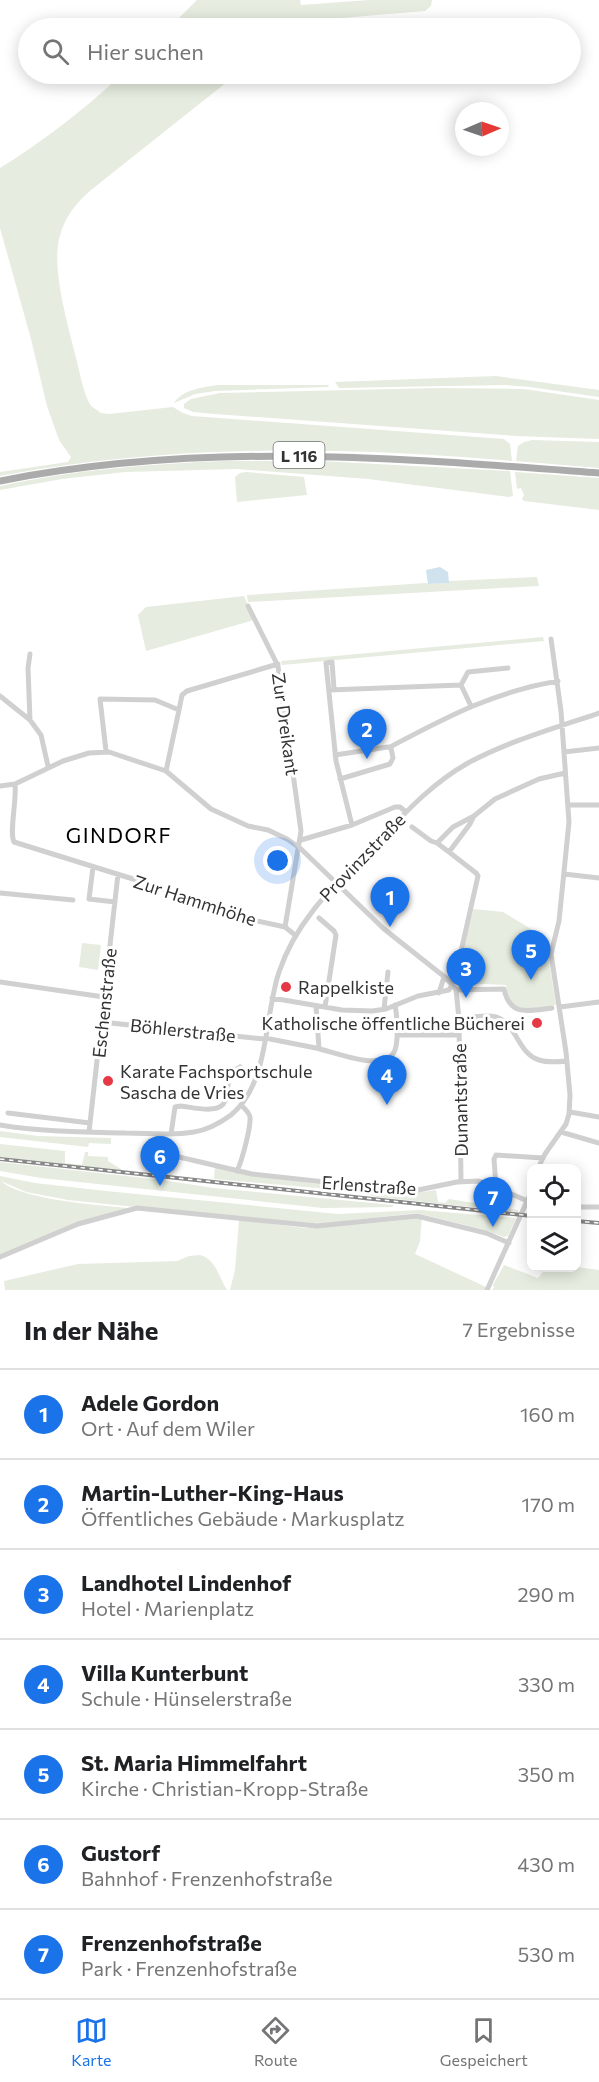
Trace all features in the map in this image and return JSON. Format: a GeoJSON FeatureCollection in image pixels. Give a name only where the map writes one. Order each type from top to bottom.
{"type":"FeatureCollection","features":[{"type":"Feature","properties":{"kind":"main road","name":"L 116"},"geometry":{"type":"LineString","coordinates":[[0,481],[113,464],[248,455],[387,458],[599,473]]}},
{"type":"Feature","properties":{"kind":"street","name":"Zur Dreikant"},"geometry":{"type":"LineString","coordinates":[[248,606],[278,664],[301,840],[285,927]]}},
{"type":"Feature","properties":{"kind":"street"},"geometry":{"type":"LineString","coordinates":[[540,1164],[561,1132],[570,1112],[567,1061],[551,954],[558,923],[569,825],[558,681],[551,639]]}},
{"type":"Feature","properties":{"kind":"street"},"geometry":{"type":"LineString","coordinates":[[30,654],[28,668],[30,720]]}},
{"type":"Feature","properties":{"kind":"street"},"geometry":{"type":"LineString","coordinates":[[166,771],[182,695],[189,690],[278,664]]}},
{"type":"Feature","properties":{"kind":"street"},"geometry":{"type":"LineString","coordinates":[[461,685],[468,672],[508,668]]}},
{"type":"Feature","properties":{"kind":"street"},"geometry":{"type":"LineString","coordinates":[[335,754],[390,747],[471,706],[516,689],[558,681]]}},
{"type":"Feature","properties":{"kind":"street"},"geometry":{"type":"LineString","coordinates":[[461,685],[471,706]]}},
{"type":"Feature","properties":{"kind":"street"},"geometry":{"type":"LineString","coordinates":[[352,825],[335,754],[332,690],[461,685]]}},
{"type":"Feature","properties":{"kind":"street"},"geometry":{"type":"LineString","coordinates":[[0,696],[30,720],[41,735],[48,766]]}},
{"type":"Feature","properties":{"kind":"street"},"geometry":{"type":"LineString","coordinates":[[106,752],[100,699],[155,700],[178,710]]}},
{"type":"Feature","properties":{"kind":"street","name":"Provinzstraße"},"geometry":{"type":"LineString","coordinates":[[0,1125],[33,1130],[171,1134],[208,1128],[227,1118],[241,1105],[255,1079],[267,1039],[272,998],[281,964],[295,935],[315,906],[406,812],[435,786],[468,763],[500,748],[599,713]]}},
{"type":"Feature","properties":{"kind":"street"},"geometry":{"type":"LineString","coordinates":[[340,779],[391,763],[393,758],[390,747]]}},
{"type":"Feature","properties":{"kind":"street"},"geometry":{"type":"LineString","coordinates":[[564,752],[599,748]]}},
{"type":"Feature","properties":{"kind":"street"},"geometry":{"type":"LineString","coordinates":[[0,786],[15,784],[48,766],[76,756],[106,752],[166,771],[196,798],[217,812],[248,826],[268,830],[300,848],[401,944],[444,977],[454,988]]}},
{"type":"Feature","properties":{"kind":"street"},"geometry":{"type":"LineString","coordinates":[[437,843],[453,827],[474,816],[486,805],[509,792],[544,777],[566,773]]}},
{"type":"Feature","properties":{"kind":"street","name":"Zur Hammhöhe"},"geometry":{"type":"LineString","coordinates":[[15,784],[13,841],[118,874],[244,918],[285,927],[295,935]]}},
{"type":"Feature","properties":{"kind":"street"},"geometry":{"type":"LineString","coordinates":[[568,805],[599,805]]}},
{"type":"Feature","properties":{"kind":"street"},"geometry":{"type":"LineString","coordinates":[[301,840],[352,825],[396,807],[406,812]]}},
{"type":"Feature","properties":{"kind":"street"},"geometry":{"type":"LineString","coordinates":[[412,827],[449,852],[474,816]]}},
{"type":"Feature","properties":{"kind":"street","name":"Dunantstraße"},"geometry":{"type":"LineString","coordinates":[[449,852],[478,876],[454,988],[459,1019],[461,1182]]}},
{"type":"Feature","properties":{"kind":"street"},"geometry":{"type":"LineString","coordinates":[[93,867],[89,899],[115,902]]}},
{"type":"Feature","properties":{"kind":"street","name":"Eschenstraße"},"geometry":{"type":"LineString","coordinates":[[89,1132],[118,874]]}},
{"type":"Feature","properties":{"kind":"street"},"geometry":{"type":"LineString","coordinates":[[564,874],[599,878]]}},
{"type":"Feature","properties":{"kind":"street"},"geometry":{"type":"LineString","coordinates":[[0,893],[72,900]]}},
{"type":"Feature","properties":{"kind":"street"},"geometry":{"type":"LineString","coordinates":[[319,918],[336,935],[325,1007]]}},
{"type":"Feature","properties":{"kind":"street"},"geometry":{"type":"LineString","coordinates":[[384,1009],[388,972]]}},
{"type":"Feature","properties":{"kind":"street"},"geometry":{"type":"LineString","coordinates":[[439,993],[444,977]]}},
{"type":"Feature","properties":{"kind":"street"},"geometry":{"type":"LineString","coordinates":[[0,982],[104,997]]}},
{"type":"Feature","properties":{"kind":"street"},"geometry":{"type":"LineString","coordinates":[[272,998],[352,1011],[384,1009],[418,996],[454,988],[504,988],[507,1001],[515,1009],[530,1011],[552,1008]]}},
{"type":"Feature","properties":{"kind":"street"},"geometry":{"type":"LineString","coordinates":[[560,1007],[599,1002]]}},
{"type":"Feature","properties":{"kind":"street"},"geometry":{"type":"LineString","coordinates":[[395,1005],[397,1035],[459,1035]]}},
{"type":"Feature","properties":{"kind":"street"},"geometry":{"type":"LineString","coordinates":[[316,1006],[319,1048]]}},
{"type":"Feature","properties":{"kind":"street"},"geometry":{"type":"LineString","coordinates":[[459,1019],[498,1017],[507,1024],[528,1054],[537,1059],[567,1061]]}},
{"type":"Feature","properties":{"kind":"street","name":"Böhlerstraße"},"geometry":{"type":"LineString","coordinates":[[101,1022],[267,1039],[319,1048],[362,1059],[381,1060],[391,1057],[394,1053],[397,1035]]}},
{"type":"Feature","properties":{"kind":"street"},"geometry":{"type":"LineString","coordinates":[[171,1134],[175,1107],[213,1109],[220,1107],[226,1100],[230,1072],[240,1067]]}},
{"type":"Feature","properties":{"kind":"street"},"geometry":{"type":"LineString","coordinates":[[237,1171],[243,1155],[250,1117],[241,1105]]}},
{"type":"Feature","properties":{"kind":"street"},"geometry":{"type":"LineString","coordinates":[[570,1112],[599,1117]]}},
{"type":"Feature","properties":{"kind":"street"},"geometry":{"type":"LineString","coordinates":[[8,1113],[90,1123]]}},
{"type":"Feature","properties":{"kind":"street"},"geometry":{"type":"LineString","coordinates":[[561,1132],[599,1143]]}},
{"type":"Feature","properties":{"kind":"street","name":"Erlenstraße"},"geometry":{"type":"LineString","coordinates":[[158,1134],[158,1146],[165,1153],[237,1171],[272,1177],[398,1190],[424,1189],[461,1182],[481,1182],[527,1201]]}},
{"type":"Feature","properties":{"kind":"street"},"geometry":{"type":"LineString","coordinates":[[496,1187],[494,1159],[496,1155],[543,1158]]}},
{"type":"Feature","properties":{"kind":"street"},"geometry":{"type":"LineString","coordinates":[[487,1290],[527,1206]]}},
{"type":"Feature","properties":{"kind":"street"},"geometry":{"type":"LineString","coordinates":[[581,1207],[599,1207]]}},
{"type":"Feature","properties":{"kind":"street"},"geometry":{"type":"LineString","coordinates":[[0,1257],[78,1224],[138,1208],[317,1226],[416,1215],[486,1233],[509,1243]]}},
{"type":"Feature","properties":{"kind":"shaded area"},"geometry":{"type":"Polygon","coordinates":[[[197,0],[300,0],[301,5],[369,0],[432,0],[431,6],[425,11],[341,18],[179,18],[197,0]]]}},
{"type":"Feature","properties":{"kind":"shaded area"},"geometry":{"type":"Polygon","coordinates":[[[111,84],[224,84],[91,190],[75,206],[64,224],[57,252],[59,282],[82,383],[91,406],[101,413],[109,414],[173,407],[192,416],[504,439],[510,444],[512,461],[384,453],[255,451],[127,458],[0,476],[0,472],[68,462],[71,457],[59,440],[47,406],[0,228],[0,168],[64,124],[111,84]]]}},
{"type":"Feature","properties":{"kind":"shaded area"},"geometry":{"type":"Polygon","coordinates":[[[496,376],[599,390],[599,397],[505,385],[339,388],[335,382],[496,376]]]}},
{"type":"Feature","properties":{"kind":"shaded area"},"geometry":{"type":"Polygon","coordinates":[[[217,385],[329,385],[328,387],[215,391],[195,394],[174,403],[188,392],[217,385]]]}},
{"type":"Feature","properties":{"kind":"shaded area"},"geometry":{"type":"Polygon","coordinates":[[[435,388],[524,389],[599,400],[599,439],[516,436],[215,414],[193,412],[184,408],[184,404],[191,399],[220,393],[435,388]]]}},
{"type":"Feature","properties":{"kind":"shaded area"},"geometry":{"type":"Polygon","coordinates":[[[532,440],[599,442],[599,468],[516,461],[518,446],[532,440]]]}},
{"type":"Feature","properties":{"kind":"shaded area"},"geometry":{"type":"Polygon","coordinates":[[[223,461],[319,461],[510,471],[513,496],[368,479],[236,469],[125,472],[62,479],[0,490],[0,486],[27,480],[83,472],[223,461]]]}},
{"type":"Feature","properties":{"kind":"shaded area"},"geometry":{"type":"Polygon","coordinates":[[[246,472],[304,477],[307,495],[237,502],[235,477],[246,472]]]}},
{"type":"Feature","properties":{"kind":"shaded area"},"geometry":{"type":"Polygon","coordinates":[[[515,472],[599,478],[599,510],[524,501],[521,488],[517,489],[515,472]]]}},
{"type":"Feature","properties":{"kind":"shaded area"},"geometry":{"type":"Polygon","coordinates":[[[537,577],[539,586],[248,602],[247,595],[448,583],[449,581],[537,577]]]}},
{"type":"Feature","properties":{"kind":"shaded area"},"geometry":{"type":"Polygon","coordinates":[[[244,596],[254,620],[146,651],[138,615],[146,607],[244,596]]]}},
{"type":"Feature","properties":{"kind":"shaded area"},"geometry":{"type":"Polygon","coordinates":[[[543,637],[544,641],[282,665],[281,661],[543,637]]]}},
{"type":"Feature","properties":{"kind":"shaded area"},"geometry":{"type":"Polygon","coordinates":[[[473,909],[503,912],[536,932],[546,941],[556,1005],[524,1008],[512,1002],[506,985],[462,983],[457,980],[473,909]]]}},
{"type":"Feature","properties":{"kind":"shaded area"},"geometry":{"type":"Polygon","coordinates":[[[82,943],[101,945],[98,970],[79,967],[82,943]]]}},
{"type":"Feature","properties":{"kind":"shaded area"},"geometry":{"type":"Polygon","coordinates":[[[0,1131],[38,1136],[111,1138],[111,1144],[89,1143],[88,1147],[0,1137],[0,1131]]]}},
{"type":"Feature","properties":{"kind":"shaded area"},"geometry":{"type":"Polygon","coordinates":[[[0,1144],[65,1151],[65,1163],[82,1165],[85,1152],[88,1152],[88,1156],[108,1157],[108,1161],[121,1171],[0,1157],[0,1144]]]}},
{"type":"Feature","properties":{"kind":"shaded area"},"geometry":{"type":"Polygon","coordinates":[[[0,1162],[214,1188],[393,1205],[393,1207],[323,1208],[41,1178],[0,1171],[0,1162]]]}},
{"type":"Feature","properties":{"kind":"shaded area"},"geometry":{"type":"Polygon","coordinates":[[[215,1167],[275,1178],[372,1191],[436,1190],[438,1202],[445,1203],[449,1199],[518,1210],[518,1212],[378,1197],[351,1191],[214,1179],[215,1167]]]}},
{"type":"Feature","properties":{"kind":"shaded area"},"geometry":{"type":"Polygon","coordinates":[[[0,1176],[35,1183],[106,1191],[338,1214],[420,1210],[516,1218],[508,1236],[504,1237],[482,1229],[417,1213],[309,1225],[68,1200],[26,1192],[1,1181],[25,1193],[43,1197],[128,1208],[0,1255],[0,1176]]]}},
{"type":"Feature","properties":{"kind":"shaded area"},"geometry":{"type":"Polygon","coordinates":[[[422,1217],[420,1241],[415,1254],[486,1287],[485,1290],[230,1290],[235,1270],[239,1220],[305,1228],[422,1217]]]}},
{"type":"Feature","properties":{"kind":"shaded area"},"geometry":{"type":"Polygon","coordinates":[[[200,1255],[210,1260],[227,1290],[5,1290],[4,1281],[78,1264],[177,1261],[189,1256],[200,1255]]]}},
{"type":"Feature","properties":{"kind":"shaded area"},"geometry":{"type":"Polygon","coordinates":[[[504,1265],[538,1278],[543,1272],[581,1272],[581,1268],[599,1270],[599,1290],[492,1290],[504,1265]]]}},
{"type":"Feature","properties":{"kind":"water"},"geometry":{"type":"Polygon","coordinates":[[[440,567],[448,572],[449,583],[428,584],[426,570],[440,567]]]}},
{"type":"Feature","properties":{"kind":"railway"},"geometry":{"type":"LineString","coordinates":[[0,1159],[527,1215]]}},
{"type":"Feature","properties":{"kind":"railway"},"geometry":{"type":"LineString","coordinates":[[581,1221],[599,1223]]}},
{"type":"Feature","properties":{"kind":"place","name":"Martin-Luther-King-Haus"},"geometry":{"type":"Point","coordinates":[367,759]}},
{"type":"Feature","properties":{"kind":"place","name":"Adele Gordon"},"geometry":{"type":"Point","coordinates":[390,927]}},
{"type":"Feature","properties":{"kind":"place","name":"St. Maria Himmelfahrt"},"geometry":{"type":"Point","coordinates":[531,980]}},
{"type":"Feature","properties":{"kind":"place","name":"Rappelkiste"},"geometry":{"type":"Point","coordinates":[286,987]}},
{"type":"Feature","properties":{"kind":"place","name":"Landhotel Lindenhof"},"geometry":{"type":"Point","coordinates":[466,998]}},
{"type":"Feature","properties":{"kind":"place","name":"Katholische öffentliche Bücherei"},"geometry":{"type":"Point","coordinates":[537,1023]}},
{"type":"Feature","properties":{"kind":"place","name":"Karate Fachsportschule Sascha de Vries"},"geometry":{"type":"Point","coordinates":[108,1081]}},
{"type":"Feature","properties":{"kind":"place","name":"Villa Kunterbunt"},"geometry":{"type":"Point","coordinates":[387,1105]}},
{"type":"Feature","properties":{"kind":"place","name":"Gustorf"},"geometry":{"type":"Point","coordinates":[160,1186]}},
{"type":"Feature","properties":{"kind":"place","name":"Frenzenhofstraße"},"geometry":{"type":"Point","coordinates":[493,1227]}},
{"type":"Feature","properties":{"kind":"district","name":"GINDORF"},"geometry":{"type":"Point","coordinates":[119,834]}}]}
